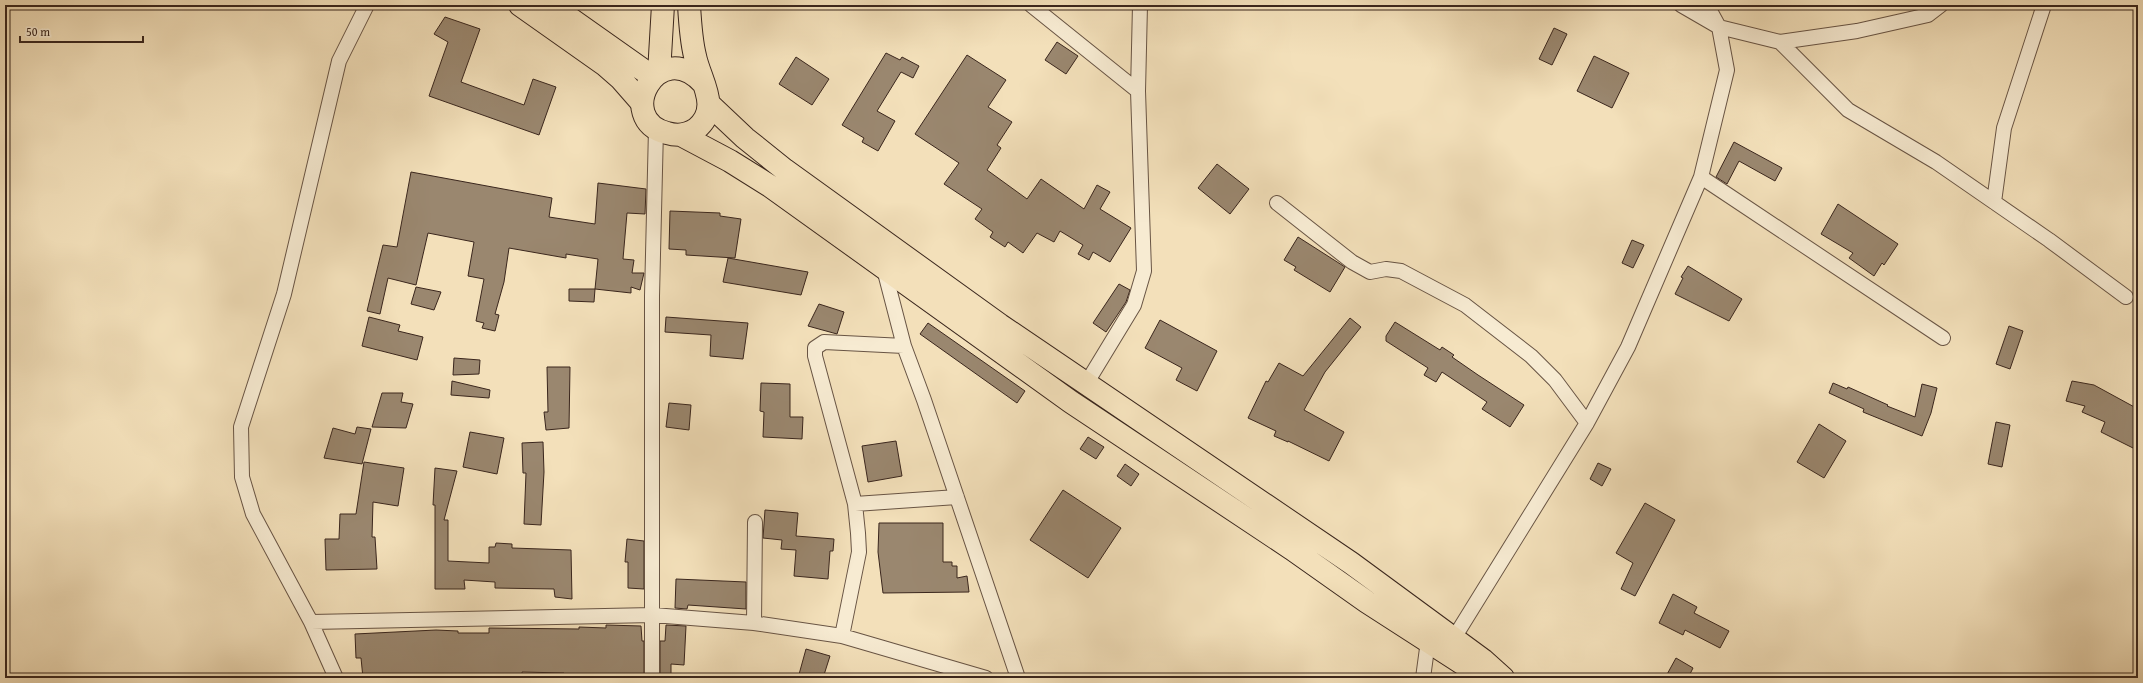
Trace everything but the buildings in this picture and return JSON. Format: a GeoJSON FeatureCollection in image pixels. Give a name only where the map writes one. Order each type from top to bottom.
{"type":"FeatureCollection","features":[{"type":"Feature","properties":{"kind":"main road"},"geometry":{"type":"LineString","coordinates":[[520,5],[604,65],[621,79],[642,104]]}},
{"type":"Feature","properties":{"kind":"main road"},"geometry":{"type":"LineString","coordinates":[[551,5],[656,75]]}},
{"type":"Feature","properties":{"kind":"main road"},"geometry":{"type":"LineString","coordinates":[[663,5],[656,75],[643,94],[642,104],[646,118],[656,129],[681,135],[730,161],[770,186],[1071,402],[1485,678]]}},
{"type":"Feature","properties":{"kind":"main road"},"geometry":{"type":"LineString","coordinates":[[681,135],[695,129],[700,124],[708,111],[709,104],[709,97],[694,56],[689,5]]}},
{"type":"Feature","properties":{"kind":"main road"},"geometry":{"type":"LineString","coordinates":[[656,75],[668,69],[687,70],[703,82]]}},
{"type":"Feature","properties":{"kind":"main road"},"geometry":{"type":"LineString","coordinates":[[709,104],[745,138],[785,170],[1086,384],[1351,563],[1483,660],[1502,678]]}},
{"type":"Feature","properties":{"kind":"street"},"geometry":{"type":"LineString","coordinates":[[336,678],[311,622],[253,514],[242,477],[241,427],[284,294],[339,61],[367,5]]}},
{"type":"Feature","properties":{"kind":"street"},"geometry":{"type":"LineString","coordinates":[[1031,5],[1138,91]]}},
{"type":"Feature","properties":{"kind":"street"},"geometry":{"type":"LineString","coordinates":[[1086,384],[1134,305],[1144,271],[1138,91],[1140,5]]}},
{"type":"Feature","properties":{"kind":"street"},"geometry":{"type":"LineString","coordinates":[[1682,5],[1718,27],[1780,42],[1857,31],[1928,15],[1941,5]]}},
{"type":"Feature","properties":{"kind":"street"},"geometry":{"type":"LineString","coordinates":[[1454,638],[1587,423],[1628,347],[1701,177],[1727,70],[1718,27],[1707,5]]}},
{"type":"Feature","properties":{"kind":"street"},"geometry":{"type":"LineString","coordinates":[[1994,202],[2004,128],[2044,5]]}},
{"type":"Feature","properties":{"kind":"street"},"geometry":{"type":"LineString","coordinates":[[1780,42],[1848,110],[1936,162],[2126,297]]}},
{"type":"Feature","properties":{"kind":"street"},"geometry":{"type":"LineString","coordinates":[[652,678],[653,615],[651,398],[656,129]]}},
{"type":"Feature","properties":{"kind":"street"},"geometry":{"type":"LineString","coordinates":[[1701,177],[1943,338]]}},
{"type":"Feature","properties":{"kind":"street"},"geometry":{"type":"LineString","coordinates":[[1277,203],[1352,262],[1370,272],[1386,269],[1401,271],[1465,305],[1531,356],[1555,380],[1587,423]]}},
{"type":"Feature","properties":{"kind":"street"},"geometry":{"type":"LineString","coordinates":[[884,268],[904,346],[1018,678]]}},
{"type":"Feature","properties":{"kind":"street"},"geometry":{"type":"LineString","coordinates":[[842,636],[859,552],[855,504],[815,356],[815,348],[824,342],[904,346]]}},
{"type":"Feature","properties":{"kind":"street"},"geometry":{"type":"LineString","coordinates":[[855,504],[957,497]]}},
{"type":"Feature","properties":{"kind":"street"},"geometry":{"type":"LineString","coordinates":[[754,623],[755,522]]}},
{"type":"Feature","properties":{"kind":"street"},"geometry":{"type":"LineString","coordinates":[[311,622],[653,615],[754,623],[842,636],[986,678]]}},
{"type":"Feature","properties":{"kind":"street"},"geometry":{"type":"LineString","coordinates":[[1423,678],[1428,641]]}}]}
